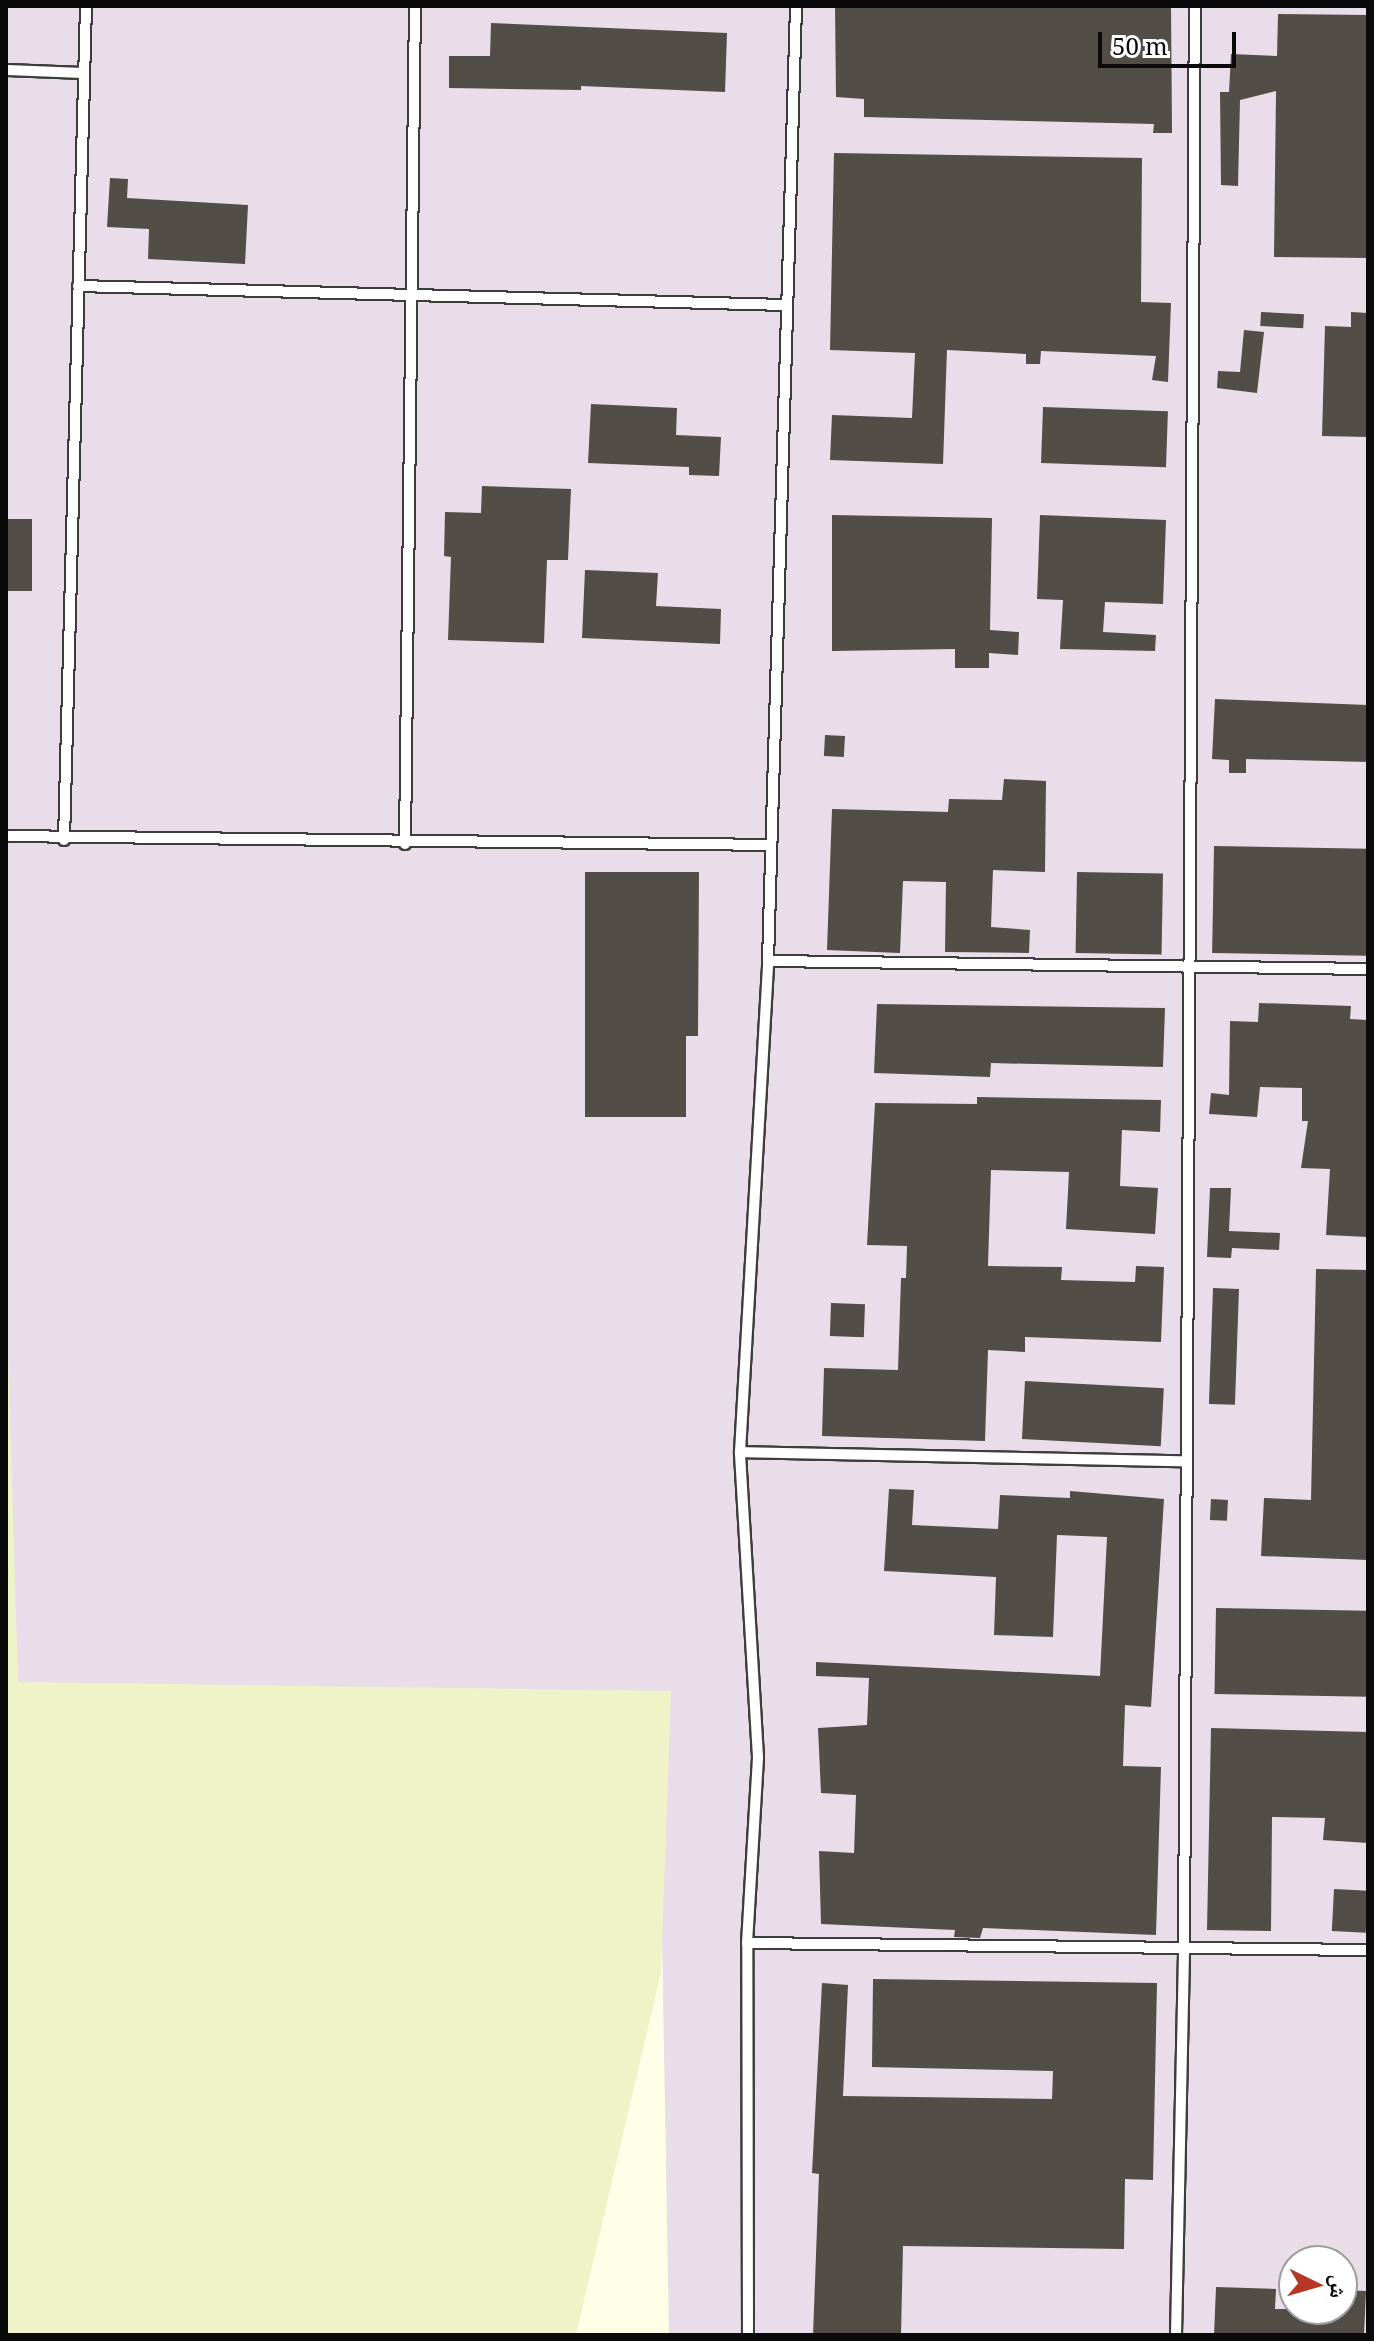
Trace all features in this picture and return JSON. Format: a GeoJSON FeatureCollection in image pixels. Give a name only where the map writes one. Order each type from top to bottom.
{"type":"FeatureCollection","features":[{"type":"Feature","properties":{"kind":"lane"},"geometry":{"type":"LineString","coordinates":[[64,840],[86,6]]}},
{"type":"Feature","properties":{"kind":"lane"},"geometry":{"type":"LineString","coordinates":[[405,844],[415,6]]}},
{"type":"Feature","properties":{"kind":"lane"},"geometry":{"type":"LineString","coordinates":[[748,2335],[747,1943],[758,1757],[740,1452],[768,961],[796,6]]}},
{"type":"Feature","properties":{"kind":"lane"},"geometry":{"type":"LineString","coordinates":[[1176,2335],[1184,1948],[1195,6]]}},
{"type":"Feature","properties":{"kind":"lane"},"geometry":{"type":"LineString","coordinates":[[6,70],[84,73]]}},
{"type":"Feature","properties":{"kind":"lane"},"geometry":{"type":"LineString","coordinates":[[78,286],[787,305]]}},
{"type":"Feature","properties":{"kind":"lane"},"geometry":{"type":"LineString","coordinates":[[6,836],[64,840],[771,845]]}},
{"type":"Feature","properties":{"kind":"lane"},"geometry":{"type":"LineString","coordinates":[[768,961],[1368,969]]}},
{"type":"Feature","properties":{"kind":"lane"},"geometry":{"type":"LineString","coordinates":[[740,1452],[1187,1461]]}},
{"type":"Feature","properties":{"kind":"lane"},"geometry":{"type":"LineString","coordinates":[[747,1943],[1368,1950]]}},
{"type":"Feature","properties":{"kind":"shaded area"},"geometry":{"type":"Polygon","coordinates":[[[6,6],[1368,6],[1368,2335],[669,2335],[658,1706],[7,1694],[6,6]]]}},
{"type":"Feature","properties":{"kind":"green space"},"geometry":{"type":"Polygon","coordinates":[[[6,1288],[18,1682],[671,1691],[661,1973],[576,2335],[6,2335],[6,1288]]]}},
{"type":"Feature","properties":{"kind":"building"},"geometry":{"type":"Polygon","coordinates":[[[835,6],[1171,6],[1172,133],[1153,133],[1154,124],[864,117],[864,99],[836,97],[835,6]]]}},
{"type":"Feature","properties":{"kind":"building"},"geometry":{"type":"Polygon","coordinates":[[[1278,14],[1368,15],[1368,258],[1274,257],[1276,91],[1240,100],[1238,186],[1221,185],[1220,92],[1229,92],[1231,54],[1277,56],[1278,14]]]}},
{"type":"Feature","properties":{"kind":"building"},"geometry":{"type":"Polygon","coordinates":[[[491,23],[727,33],[725,92],[581,86],[581,90],[449,88],[449,56],[490,56],[491,23]]]}},
{"type":"Feature","properties":{"kind":"building"},"geometry":{"type":"Polygon","coordinates":[[[834,153],[1142,158],[1141,302],[1171,303],[1168,382],[1152,380],[1156,356],[1041,351],[1040,364],[1026,364],[1026,354],[947,350],[943,464],[830,460],[832,415],[912,418],[915,353],[830,350],[834,153]]]}},
{"type":"Feature","properties":{"kind":"building"},"geometry":{"type":"Polygon","coordinates":[[[110,178],[128,179],[127,198],[248,205],[245,264],[148,259],[149,229],[107,227],[110,178]]]}},
{"type":"Feature","properties":{"kind":"building"},"geometry":{"type":"Polygon","coordinates":[[[1261,312],[1304,314],[1303,328],[1260,326],[1261,312]]]}},
{"type":"Feature","properties":{"kind":"building"},"geometry":{"type":"Polygon","coordinates":[[[1351,312],[1368,313],[1368,437],[1322,436],[1325,326],[1351,327],[1351,312]]]}},
{"type":"Feature","properties":{"kind":"building"},"geometry":{"type":"Polygon","coordinates":[[[1244,330],[1264,332],[1257,393],[1217,388],[1218,371],[1240,372],[1244,330]]]}},
{"type":"Feature","properties":{"kind":"building"},"geometry":{"type":"Polygon","coordinates":[[[591,404],[677,408],[676,435],[721,437],[719,476],[689,475],[689,467],[588,463],[591,404]]]}},
{"type":"Feature","properties":{"kind":"building"},"geometry":{"type":"Polygon","coordinates":[[[1043,407],[1168,411],[1166,467],[1041,463],[1043,407]]]}},
{"type":"Feature","properties":{"kind":"building"},"geometry":{"type":"Polygon","coordinates":[[[482,486],[571,489],[568,560],[547,560],[544,643],[448,640],[451,557],[444,556],[445,512],[481,513],[482,486]]]}},
{"type":"Feature","properties":{"kind":"building"},"geometry":{"type":"Polygon","coordinates":[[[832,515],[992,518],[990,630],[1019,632],[1018,655],[989,653],[989,668],[955,668],[955,649],[832,651],[832,515]]]}},
{"type":"Feature","properties":{"kind":"building"},"geometry":{"type":"Polygon","coordinates":[[[1040,515],[1166,520],[1163,604],[1105,602],[1103,632],[1156,635],[1155,651],[1060,649],[1063,600],[1037,599],[1040,515]]]}},
{"type":"Feature","properties":{"kind":"building"},"geometry":{"type":"Polygon","coordinates":[[[6,519],[32,519],[32,591],[6,591],[6,519]]]}},
{"type":"Feature","properties":{"kind":"building"},"geometry":{"type":"Polygon","coordinates":[[[585,570],[658,573],[656,606],[721,609],[720,644],[582,638],[585,570]]]}},
{"type":"Feature","properties":{"kind":"building"},"geometry":{"type":"Polygon","coordinates":[[[1215,699],[1368,705],[1368,762],[1246,759],[1246,773],[1229,773],[1229,760],[1212,759],[1215,699]]]}},
{"type":"Feature","properties":{"kind":"building"},"geometry":{"type":"Polygon","coordinates":[[[825,735],[845,736],[844,757],[824,756],[825,735]]]}},
{"type":"Feature","properties":{"kind":"building"},"geometry":{"type":"Polygon","coordinates":[[[1004,779],[1046,781],[1045,872],[993,870],[991,927],[1030,930],[1029,953],[945,952],[946,882],[903,881],[900,953],[827,950],[832,809],[948,812],[949,799],[1002,800],[1004,779]]]}},
{"type":"Feature","properties":{"kind":"building"},"geometry":{"type":"Polygon","coordinates":[[[1214,846],[1368,849],[1366,956],[1212,953],[1214,846]]]}},
{"type":"Feature","properties":{"kind":"building"},"geometry":{"type":"Polygon","coordinates":[[[585,872],[699,872],[698,1036],[686,1036],[686,1117],[585,1117],[585,872]]]}},
{"type":"Feature","properties":{"kind":"building"},"geometry":{"type":"Polygon","coordinates":[[[1077,872],[1163,874],[1162,954],[1076,953],[1077,872]]]}},
{"type":"Feature","properties":{"kind":"building"},"geometry":{"type":"Polygon","coordinates":[[[1259,1003],[1351,1006],[1350,1019],[1368,1020],[1368,1237],[1326,1235],[1330,1169],[1301,1168],[1308,1121],[1302,1121],[1302,1088],[1260,1087],[1257,1117],[1209,1114],[1211,1093],[1229,1095],[1230,1021],[1258,1022],[1259,1003]]]}},
{"type":"Feature","properties":{"kind":"building"},"geometry":{"type":"Polygon","coordinates":[[[877,1004],[1165,1008],[1163,1067],[991,1063],[990,1077],[874,1073],[877,1004]]]}},
{"type":"Feature","properties":{"kind":"building"},"geometry":{"type":"Polygon","coordinates":[[[977,1097],[1161,1100],[1160,1132],[1122,1130],[1120,1186],[1158,1188],[1155,1234],[1066,1229],[1069,1172],[991,1170],[988,1266],[1062,1267],[1061,1280],[1135,1282],[1136,1266],[1164,1267],[1161,1342],[1025,1337],[1025,1352],[988,1350],[985,1441],[822,1436],[824,1368],[898,1370],[901,1278],[906,1278],[907,1246],[867,1245],[875,1103],[977,1104],[977,1097]]]}},
{"type":"Feature","properties":{"kind":"building"},"geometry":{"type":"Polygon","coordinates":[[[1210,1188],[1231,1188],[1229,1231],[1280,1233],[1279,1250],[1232,1248],[1231,1258],[1207,1257],[1210,1188]]]}},
{"type":"Feature","properties":{"kind":"building"},"geometry":{"type":"Polygon","coordinates":[[[1316,1269],[1368,1270],[1368,1560],[1261,1556],[1264,1498],[1311,1500],[1316,1269]]]}},
{"type":"Feature","properties":{"kind":"building"},"geometry":{"type":"Polygon","coordinates":[[[1213,1288],[1239,1289],[1235,1405],[1209,1404],[1213,1288]]]}},
{"type":"Feature","properties":{"kind":"building"},"geometry":{"type":"Polygon","coordinates":[[[831,1303],[865,1304],[864,1337],[830,1336],[831,1303]]]}},
{"type":"Feature","properties":{"kind":"building"},"geometry":{"type":"Polygon","coordinates":[[[1025,1381],[1164,1388],[1161,1446],[1022,1439],[1025,1381]]]}},
{"type":"Feature","properties":{"kind":"building"},"geometry":{"type":"Polygon","coordinates":[[[889,1489],[914,1490],[912,1525],[998,1529],[1000,1495],[1070,1498],[1070,1491],[1164,1499],[1151,1707],[1125,1705],[1123,1766],[1161,1767],[1156,1935],[983,1928],[980,1938],[954,1937],[955,1930],[821,1924],[819,1851],[854,1853],[856,1795],[821,1793],[818,1728],[867,1725],[869,1678],[816,1676],[816,1662],[1100,1676],[1107,1537],[1057,1535],[1053,1637],[994,1635],[996,1577],[884,1571],[889,1489]]]}},
{"type":"Feature","properties":{"kind":"building"},"geometry":{"type":"Polygon","coordinates":[[[1211,1499],[1228,1500],[1227,1521],[1210,1520],[1211,1499]]]}},
{"type":"Feature","properties":{"kind":"building"},"geometry":{"type":"Polygon","coordinates":[[[1216,1608],[1368,1611],[1366,1697],[1214,1694],[1216,1608]]]}},
{"type":"Feature","properties":{"kind":"building"},"geometry":{"type":"Polygon","coordinates":[[[1211,1728],[1368,1732],[1368,1843],[1323,1840],[1325,1818],[1272,1817],[1271,1931],[1207,1930],[1211,1728]]]}},
{"type":"Feature","properties":{"kind":"building"},"geometry":{"type":"Polygon","coordinates":[[[1334,1889],[1368,1891],[1366,1933],[1332,1931],[1334,1889]]]}},
{"type":"Feature","properties":{"kind":"building"},"geometry":{"type":"Polygon","coordinates":[[[873,1979],[1157,1983],[1153,2180],[1125,2179],[1124,2249],[903,2246],[901,2335],[813,2335],[819,2174],[812,2173],[822,1983],[848,1985],[843,2096],[1052,2099],[1053,2071],[872,2067],[873,1979]]]}},
{"type":"Feature","properties":{"kind":"building"},"geometry":{"type":"Polygon","coordinates":[[[1216,2287],[1276,2289],[1278,2325],[1358,2325],[1358,2291],[1366,2291],[1364,2335],[1214,2335],[1216,2287]]]}}]}
